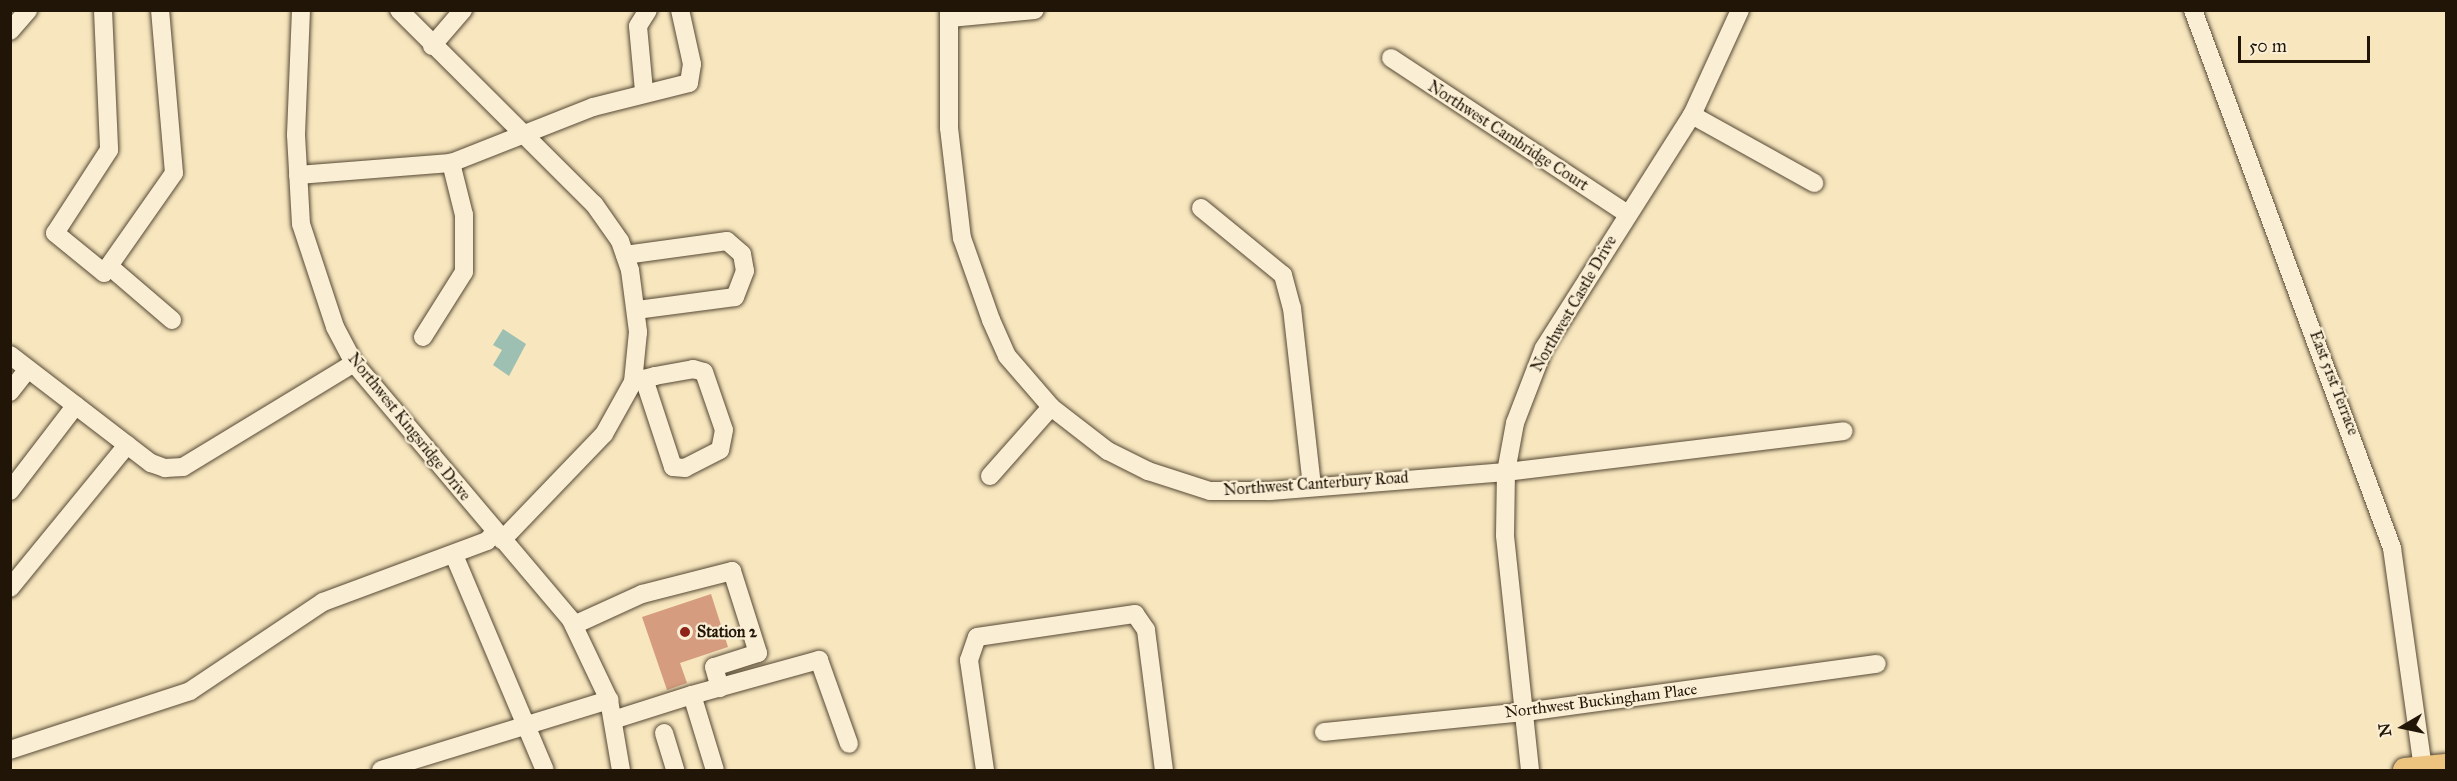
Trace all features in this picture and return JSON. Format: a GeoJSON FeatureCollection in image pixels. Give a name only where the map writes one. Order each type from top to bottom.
{"type":"FeatureCollection","features":[{"type":"Feature","properties":{"kind":"street"},"geometry":{"type":"LineString","coordinates":[[10,31],[28,10]]}},
{"type":"Feature","properties":{"kind":"street"},"geometry":{"type":"LineString","coordinates":[[103,10],[109,150],[55,233],[104,273],[174,173],[160,10]]}},
{"type":"Feature","properties":{"kind":"street","name":"Northwest Kingsridge Drive"},"geometry":{"type":"LineString","coordinates":[[301,10],[298,175],[301,224],[315,276],[354,363],[574,625],[609,700],[621,771]]}},
{"type":"Feature","properties":{"kind":"street"},"geometry":{"type":"LineString","coordinates":[[10,750],[190,691],[322,602],[454,555],[498,536],[604,434],[638,381],[704,372],[724,430],[720,450],[686,468],[673,467],[638,381],[636,310],[625,255],[594,204],[432,46],[399,10]]}},
{"type":"Feature","properties":{"kind":"street"},"geometry":{"type":"LineString","coordinates":[[432,46],[463,10]]}},
{"type":"Feature","properties":{"kind":"street"},"geometry":{"type":"LineString","coordinates":[[644,92],[639,26],[648,10]]}},
{"type":"Feature","properties":{"kind":"street"},"geometry":{"type":"LineString","coordinates":[[298,175],[452,163],[593,107],[623,102],[644,92],[689,83],[692,64],[680,10]]}},
{"type":"Feature","properties":{"kind":"street"},"geometry":{"type":"LineString","coordinates":[[950,14],[1035,10]]}},
{"type":"Feature","properties":{"kind":"street","name":"Northwest Castle Drive"},"geometry":{"type":"LineString","coordinates":[[1530,771],[1504,536],[1506,472],[1515,423],[1544,348],[1626,213],[1692,115],[1740,10]]}},
{"type":"Feature","properties":{"kind":"street","name":"East 51st Terrace"},"geometry":{"type":"LineString","coordinates":[[2193,10],[2392,548],[2425,768]]}},
{"type":"Feature","properties":{"kind":"street","name":"Northwest Canterbury Road"},"geometry":{"type":"LineString","coordinates":[[950,14],[950,128],[962,238],[1007,356],[1051,407],[1108,451],[1181,483],[1210,491],[1506,472],[1844,431]]}},
{"type":"Feature","properties":{"kind":"street","name":"Northwest Cambridge Court"},"geometry":{"type":"LineString","coordinates":[[1391,58],[1626,213]]}},
{"type":"Feature","properties":{"kind":"street"},"geometry":{"type":"LineString","coordinates":[[1692,115],[1814,183]]}},
{"type":"Feature","properties":{"kind":"street"},"geometry":{"type":"LineString","coordinates":[[423,337],[464,272],[464,215],[452,163]]}},
{"type":"Feature","properties":{"kind":"street"},"geometry":{"type":"LineString","coordinates":[[1201,208],[1283,275],[1292,308],[1312,486]]}},
{"type":"Feature","properties":{"kind":"street"},"geometry":{"type":"LineString","coordinates":[[625,255],[727,241],[742,254],[745,271],[735,297],[636,310]]}},
{"type":"Feature","properties":{"kind":"street"},"geometry":{"type":"LineString","coordinates":[[109,266],[172,320]]}},
{"type":"Feature","properties":{"kind":"street"},"geometry":{"type":"LineString","coordinates":[[10,355],[151,463],[183,467],[354,363]]}},
{"type":"Feature","properties":{"kind":"street"},"geometry":{"type":"LineString","coordinates":[[10,392],[28,369]]}},
{"type":"Feature","properties":{"kind":"street"},"geometry":{"type":"LineString","coordinates":[[10,491],[76,405]]}},
{"type":"Feature","properties":{"kind":"street"},"geometry":{"type":"LineString","coordinates":[[990,476],[1051,407]]}},
{"type":"Feature","properties":{"kind":"street"},"geometry":{"type":"LineString","coordinates":[[10,588],[127,445]]}},
{"type":"Feature","properties":{"kind":"street"},"geometry":{"type":"LineString","coordinates":[[454,555],[529,726],[545,771]]}},
{"type":"Feature","properties":{"kind":"street"},"geometry":{"type":"LineString","coordinates":[[574,625],[642,594],[732,571],[758,653],[714,667],[720,688]]}},
{"type":"Feature","properties":{"kind":"street"},"geometry":{"type":"LineString","coordinates":[[985,771],[969,660],[978,637],[1135,614],[1146,630],[1164,771]]}},
{"type":"Feature","properties":{"kind":"street"},"geometry":{"type":"LineString","coordinates":[[613,720],[692,695],[819,660],[849,744]]}},
{"type":"Feature","properties":{"kind":"street","name":"Northwest Buckingham Place"},"geometry":{"type":"LineString","coordinates":[[1324,732],[1525,712],[1877,664]]}},
{"type":"Feature","properties":{"kind":"street"},"geometry":{"type":"LineString","coordinates":[[692,695],[715,771]]}},
{"type":"Feature","properties":{"kind":"street"},"geometry":{"type":"LineString","coordinates":[[381,771],[609,700]]}},
{"type":"Feature","properties":{"kind":"street"},"geometry":{"type":"LineString","coordinates":[[664,733],[675,771]]}},
{"type":"Feature","properties":{"kind":"shaded area"},"geometry":{"type":"Polygon","coordinates":[[[503,329],[526,344],[509,376],[493,365],[502,350],[493,345],[503,329]]]}},
{"type":"Feature","properties":{"kind":"building","name":"Station 2"},"geometry":{"type":"Polygon","coordinates":[[[711,594],[728,647],[680,663],[687,683],[667,690],[642,617],[711,594]]]}},
{"type":"Feature","properties":{"kind":"place","name":"Station 2"},"geometry":{"type":"Point","coordinates":[685,632]}}]}
